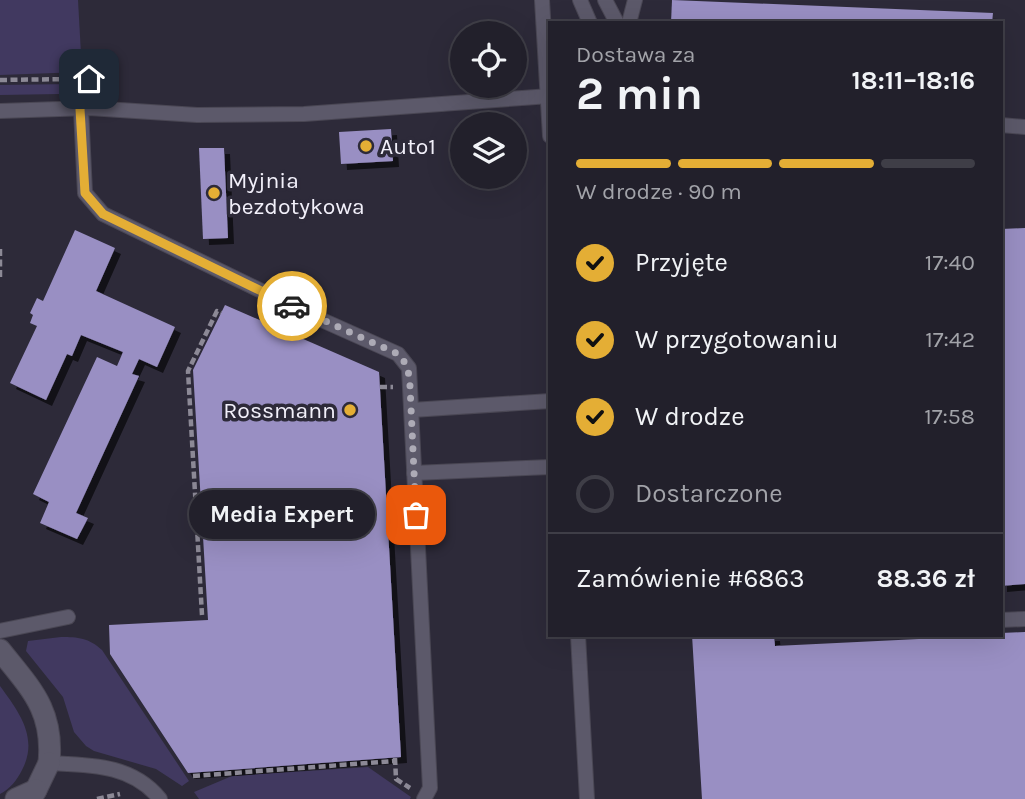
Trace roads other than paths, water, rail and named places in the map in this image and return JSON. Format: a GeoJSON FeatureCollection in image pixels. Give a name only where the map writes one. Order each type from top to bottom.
{"type":"FeatureCollection","features":[{"type":"Feature","properties":{"kind":"street"},"geometry":{"type":"LineString","coordinates":[[0,650],[26,682],[43,710],[51,739],[50,763],[28,796]]}},
{"type":"Feature","properties":{"kind":"lane"},"geometry":{"type":"LineString","coordinates":[[542,0],[548,82]]}},
{"type":"Feature","properties":{"kind":"lane"},"geometry":{"type":"LineString","coordinates":[[580,0],[589,21]]}},
{"type":"Feature","properties":{"kind":"lane"},"geometry":{"type":"LineString","coordinates":[[605,0],[616,21]]}},
{"type":"Feature","properties":{"kind":"lane"},"geometry":{"type":"LineString","coordinates":[[630,21],[635,0]]}},
{"type":"Feature","properties":{"kind":"lane"},"geometry":{"type":"LineString","coordinates":[[89,79],[80,109],[85,193],[103,214],[313,316],[398,354],[409,368],[430,788],[424,799]]}},
{"type":"Feature","properties":{"kind":"lane"},"geometry":{"type":"LineString","coordinates":[[0,111],[80,109],[197,116],[304,114],[548,96]]}},
{"type":"Feature","properties":{"kind":"lane"},"geometry":{"type":"LineString","coordinates":[[1003,125],[1025,127]]}},
{"type":"Feature","properties":{"kind":"lane"},"geometry":{"type":"LineString","coordinates":[[411,410],[548,401]]}},
{"type":"Feature","properties":{"kind":"lane"},"geometry":{"type":"LineString","coordinates":[[414,473],[548,467]]}},
{"type":"Feature","properties":{"kind":"lane"},"geometry":{"type":"LineString","coordinates":[[0,631],[68,617]]}},
{"type":"Feature","properties":{"kind":"lane"},"geometry":{"type":"LineString","coordinates":[[1003,620],[1025,618]]}},
{"type":"Feature","properties":{"kind":"lane"},"geometry":{"type":"LineString","coordinates":[[578,637],[587,799]]}},
{"type":"Feature","properties":{"kind":"lane"},"geometry":{"type":"LineString","coordinates":[[50,763],[103,766],[122,771],[137,778],[160,799]]}},
{"type":"Feature","properties":{"kind":"place","name":"Auto1"},"geometry":{"type":"Point","coordinates":[366,146]}},
{"type":"Feature","properties":{"kind":"place","name":"Myjnia bezdotykowa"},"geometry":{"type":"Point","coordinates":[214,193]}},
{"type":"Feature","properties":{"kind":"place","name":"Rossmann"},"geometry":{"type":"Point","coordinates":[350,410]}},
{"type":"Feature","properties":{"kind":"place","name":"Media Expert"},"geometry":{"type":"Point","coordinates":[416,515]}}]}
